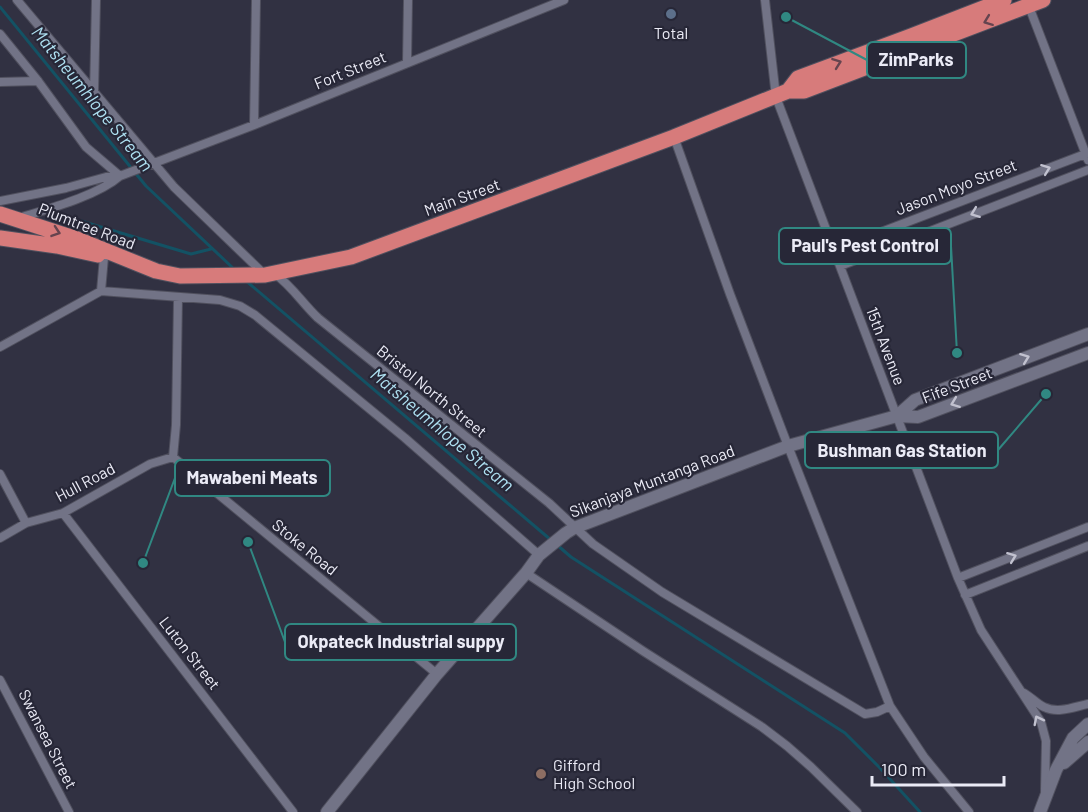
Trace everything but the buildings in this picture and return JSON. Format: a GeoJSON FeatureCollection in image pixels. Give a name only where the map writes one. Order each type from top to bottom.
{"type":"FeatureCollection","features":[{"type":"Feature","properties":{"kind":"highway"},"geometry":{"type":"LineString","coordinates":[[782,94],[798,78],[1004,0]]}},
{"type":"Feature","properties":{"kind":"highway"},"geometry":{"type":"LineString","coordinates":[[782,94],[804,91],[1033,2]]}},
{"type":"Feature","properties":{"kind":"highway","name":"Main Street"},"geometry":{"type":"LineString","coordinates":[[136,264],[180,276],[226,276],[264,274],[351,257],[674,137],[782,94]]}},
{"type":"Feature","properties":{"kind":"highway","name":"Plumtree Road"},"geometry":{"type":"LineString","coordinates":[[0,214],[77,239],[136,264]]}},
{"type":"Feature","properties":{"kind":"highway","name":"Plumtree Road"},"geometry":{"type":"LineString","coordinates":[[0,238],[57,246],[136,264]]}},
{"type":"Feature","properties":{"kind":"street","name":"Bristol North Street"},"geometry":{"type":"LineString","coordinates":[[17,0],[150,164],[264,274],[286,282],[318,318],[549,503],[570,530],[662,592],[865,714],[890,706]]}},
{"type":"Feature","properties":{"kind":"street"},"geometry":{"type":"LineString","coordinates":[[94,94],[96,0]]}},
{"type":"Feature","properties":{"kind":"street"},"geometry":{"type":"LineString","coordinates":[[254,125],[256,0]]}},
{"type":"Feature","properties":{"kind":"street"},"geometry":{"type":"LineString","coordinates":[[407,63],[408,0]]}},
{"type":"Feature","properties":{"kind":"street","name":"Fort Street"},"geometry":{"type":"LineString","coordinates":[[122,175],[254,125],[564,0]]}},
{"type":"Feature","properties":{"kind":"street","name":"15th Avenue"},"geometry":{"type":"LineString","coordinates":[[765,0],[782,94],[834,250],[958,578],[981,630],[1041,722],[1046,741],[1045,796]]}},
{"type":"Feature","properties":{"kind":"street"},"geometry":{"type":"LineString","coordinates":[[1033,2],[1087,156]]}},
{"type":"Feature","properties":{"kind":"street"},"geometry":{"type":"LineString","coordinates":[[0,34],[86,147],[122,175]]}},
{"type":"Feature","properties":{"kind":"street"},"geometry":{"type":"LineString","coordinates":[[0,82],[38,81]]}},
{"type":"Feature","properties":{"kind":"street"},"geometry":{"type":"LineString","coordinates":[[674,137],[730,294],[890,706],[924,757],[969,812]]}},
{"type":"Feature","properties":{"kind":"street","name":"Jason Moyo Street"},"geometry":{"type":"LineString","coordinates":[[834,250],[1087,156]]}},
{"type":"Feature","properties":{"kind":"street","name":"Jason Moyo Street"},"geometry":{"type":"LineString","coordinates":[[840,266],[1088,170]]}},
{"type":"Feature","properties":{"kind":"street"},"geometry":{"type":"LineString","coordinates":[[0,201],[122,175]]}},
{"type":"Feature","properties":{"kind":"street"},"geometry":{"type":"LineString","coordinates":[[0,221],[54,207],[110,185],[122,175]]}},
{"type":"Feature","properties":{"kind":"street"},"geometry":{"type":"LineString","coordinates":[[101,291],[104,257]]}},
{"type":"Feature","properties":{"kind":"street"},"geometry":{"type":"LineString","coordinates":[[0,347],[101,291],[220,300],[240,306],[255,315],[543,552]]}},
{"type":"Feature","properties":{"kind":"street"},"geometry":{"type":"LineString","coordinates":[[173,457],[178,298]]}},
{"type":"Feature","properties":{"kind":"street","name":"Fife Street"},"geometry":{"type":"LineString","coordinates":[[897,416],[915,400],[1088,334]]}},
{"type":"Feature","properties":{"kind":"street","name":"Fife Street"},"geometry":{"type":"LineString","coordinates":[[897,416],[918,417],[1088,353]]}},
{"type":"Feature","properties":{"kind":"street","name":"Sikanjaya Muntanga Road"},"geometry":{"type":"LineString","coordinates":[[327,812],[437,674],[543,552],[570,530],[788,446],[897,416]]}},
{"type":"Feature","properties":{"kind":"street","name":"Hull Road"},"geometry":{"type":"LineString","coordinates":[[0,538],[26,523],[63,513],[150,464],[173,457]]}},
{"type":"Feature","properties":{"kind":"street","name":"Stoke Road"},"geometry":{"type":"LineString","coordinates":[[173,457],[437,674]]}},
{"type":"Feature","properties":{"kind":"street"},"geometry":{"type":"LineString","coordinates":[[0,474],[26,523]]}},
{"type":"Feature","properties":{"kind":"street","name":"Luton Street"},"geometry":{"type":"LineString","coordinates":[[63,513],[293,812]]}},
{"type":"Feature","properties":{"kind":"street"},"geometry":{"type":"LineString","coordinates":[[958,578],[1088,527]]}},
{"type":"Feature","properties":{"kind":"street"},"geometry":{"type":"LineString","coordinates":[[965,595],[1088,546]]}},
{"type":"Feature","properties":{"kind":"street"},"geometry":{"type":"LineString","coordinates":[[526,573],[762,727],[811,767],[857,812]]}},
{"type":"Feature","properties":{"kind":"street","name":"Swansea Street"},"geometry":{"type":"LineString","coordinates":[[0,680],[69,812]]}},
{"type":"Feature","properties":{"kind":"street","name":"15th Avenue"},"geometry":{"type":"LineString","coordinates":[[1019,689],[1045,708],[1065,710],[1088,704]]}},
{"type":"Feature","properties":{"kind":"street"},"geometry":{"type":"LineString","coordinates":[[1040,812],[1056,770],[1073,738],[1088,724]]}},
{"type":"Feature","properties":{"kind":"street"},"geometry":{"type":"LineString","coordinates":[[1056,770],[1087,745]]}},
{"type":"Feature","properties":{"kind":"waterway","name":"Matsheumhlope Stream"},"geometry":{"type":"LineString","coordinates":[[0,7],[146,186],[234,269]]}},
{"type":"Feature","properties":{"kind":"waterway"},"geometry":{"type":"LineString","coordinates":[[81,221],[191,254],[211,249]]}},
{"type":"Feature","properties":{"kind":"waterway","name":"Matsheumhlope Stream"},"geometry":{"type":"LineString","coordinates":[[245,280],[551,540]]}},
{"type":"Feature","properties":{"kind":"waterway","name":"Matsheumhlope Stream"},"geometry":{"type":"LineString","coordinates":[[556,544],[571,557],[845,733],[920,812]]}},
{"type":"Feature","properties":{"kind":"place","name":"Total"},"geometry":{"type":"Point","coordinates":[671,14]}},
{"type":"Feature","properties":{"kind":"place","name":"ZimParks"},"geometry":{"type":"Point","coordinates":[786,17]}},
{"type":"Feature","properties":{"kind":"place","name":"Paul's Pest Control"},"geometry":{"type":"Point","coordinates":[957,353]}},
{"type":"Feature","properties":{"kind":"place","name":"Bushman Gas Station"},"geometry":{"type":"Point","coordinates":[1046,394]}},
{"type":"Feature","properties":{"kind":"place","name":"Okpateck Industrial suppy"},"geometry":{"type":"Point","coordinates":[248,542]}},
{"type":"Feature","properties":{"kind":"place","name":"Mawabeni Meats"},"geometry":{"type":"Point","coordinates":[143,563]}},
{"type":"Feature","properties":{"kind":"place","name":"Gifford High School"},"geometry":{"type":"Point","coordinates":[541,774]}}]}
